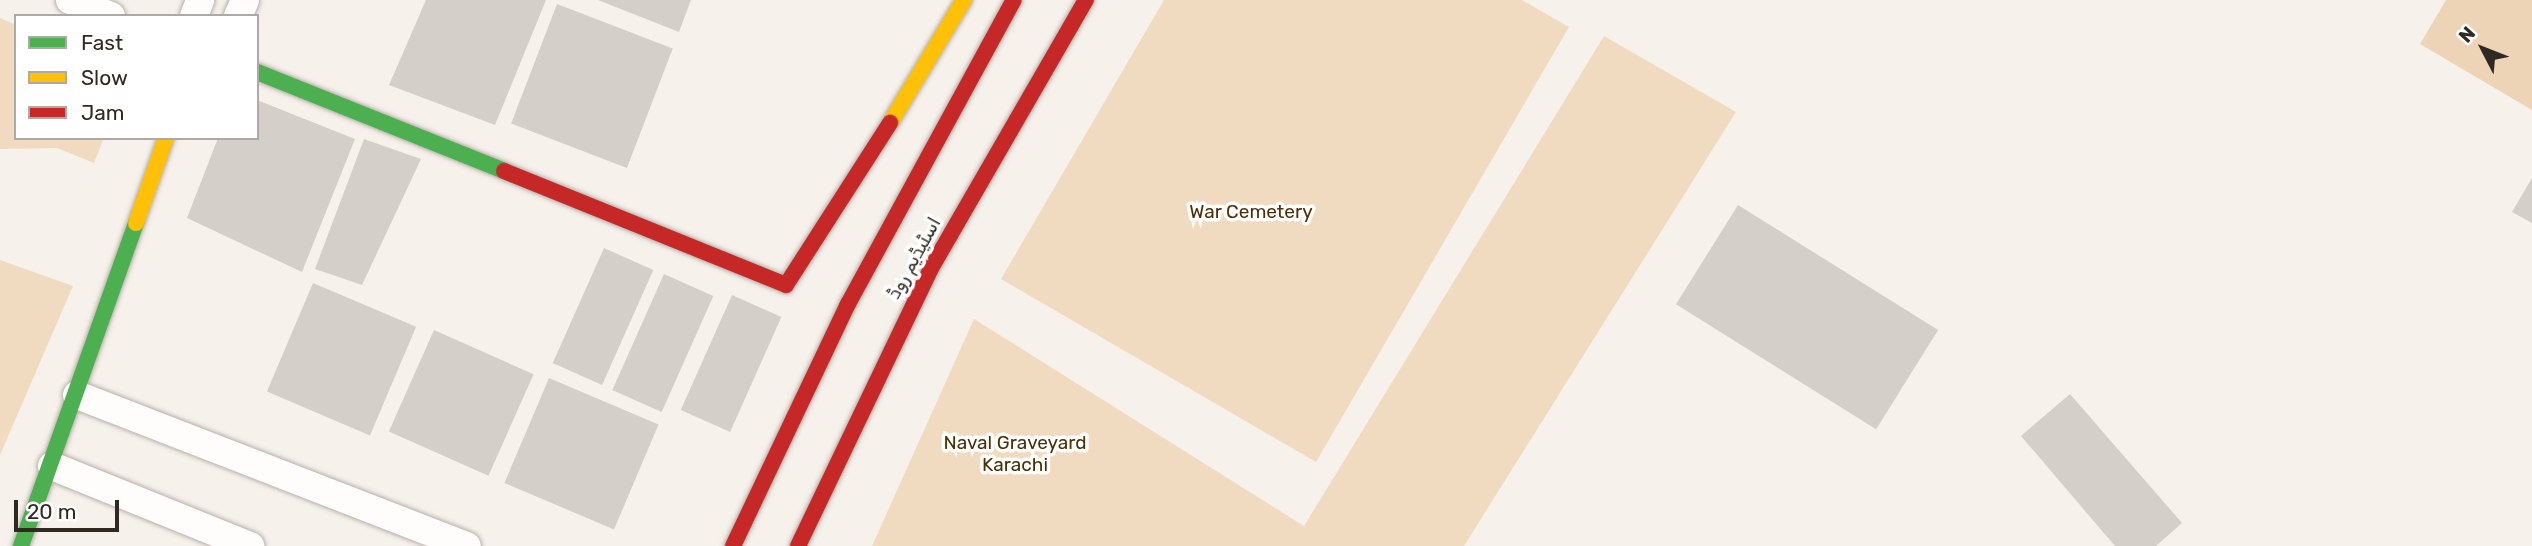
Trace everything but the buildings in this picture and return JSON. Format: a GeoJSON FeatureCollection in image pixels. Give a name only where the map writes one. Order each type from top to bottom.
{"type":"FeatureCollection","features":[{"type":"Feature","properties":{"kind":"street"},"geometry":{"type":"LineString","coordinates":[[70,0],[106,14]]}},
{"type":"Feature","properties":{"kind":"street"},"geometry":{"type":"LineString","coordinates":[[259,73],[786,285],[795,280],[964,0]]}},
{"type":"Feature","properties":{"kind":"street","name":"اسٹیڈیم روڈ"},"geometry":{"type":"LineString","coordinates":[[733,546],[848,304],[1014,0]]}},
{"type":"Feature","properties":{"kind":"street","name":"اسٹیڈیم روڈ"},"geometry":{"type":"LineString","coordinates":[[798,546],[930,270],[1086,0]]}},
{"type":"Feature","properties":{"kind":"street"},"geometry":{"type":"LineString","coordinates":[[21,546],[52,466],[165,140]]}},
{"type":"Feature","properties":{"kind":"street"},"geometry":{"type":"LineString","coordinates":[[77,395],[467,546]]}},
{"type":"Feature","properties":{"kind":"street"},"geometry":{"type":"LineString","coordinates":[[52,466],[250,546]]}},
{"type":"Feature","properties":{"kind":"green space","name":"War Cemetery"},"geometry":{"type":"Polygon","coordinates":[[[1164,0],[1522,0],[1569,27],[1316,462],[1001,279],[1164,0]]]}},
{"type":"Feature","properties":{"kind":"green space"},"geometry":{"type":"Polygon","coordinates":[[[0,18],[14,24],[14,140],[103,140],[94,163],[57,148],[0,149],[0,18]]]}},
{"type":"Feature","properties":{"kind":"green space","name":"Naval Graveyard Karachi"},"geometry":{"type":"Polygon","coordinates":[[[1604,36],[1736,112],[1464,546],[872,546],[974,319],[1304,526],[1604,36]]]}},
{"type":"Feature","properties":{"kind":"green space"},"geometry":{"type":"Polygon","coordinates":[[[0,260],[73,286],[0,455],[0,260]]]}},
{"type":"Feature","properties":{"kind":"shaded area"},"geometry":{"type":"Polygon","coordinates":[[[2446,0],[2532,0],[2532,110],[2420,44],[2446,0]]]}},
{"type":"Feature","properties":{"kind":"traffic: fast"},"geometry":{"type":"LineString","coordinates":[[259,73],[504,171]]}},
{"type":"Feature","properties":{"kind":"traffic: fast"},"geometry":{"type":"LineString","coordinates":[[21,546],[136,223]]}},
{"type":"Feature","properties":{"kind":"traffic: slow"},"geometry":{"type":"LineString","coordinates":[[890,123],[964,0]]}},
{"type":"Feature","properties":{"kind":"traffic: slow"},"geometry":{"type":"LineString","coordinates":[[136,223],[165,140]]}},
{"type":"Feature","properties":{"kind":"traffic: jam"},"geometry":{"type":"LineString","coordinates":[[733,546],[848,304],[1014,0]]}},
{"type":"Feature","properties":{"kind":"traffic: jam"},"geometry":{"type":"LineString","coordinates":[[798,546],[930,270],[1086,0]]}},
{"type":"Feature","properties":{"kind":"traffic: jam"},"geometry":{"type":"LineString","coordinates":[[504,171],[786,285],[890,123]]}}]}
